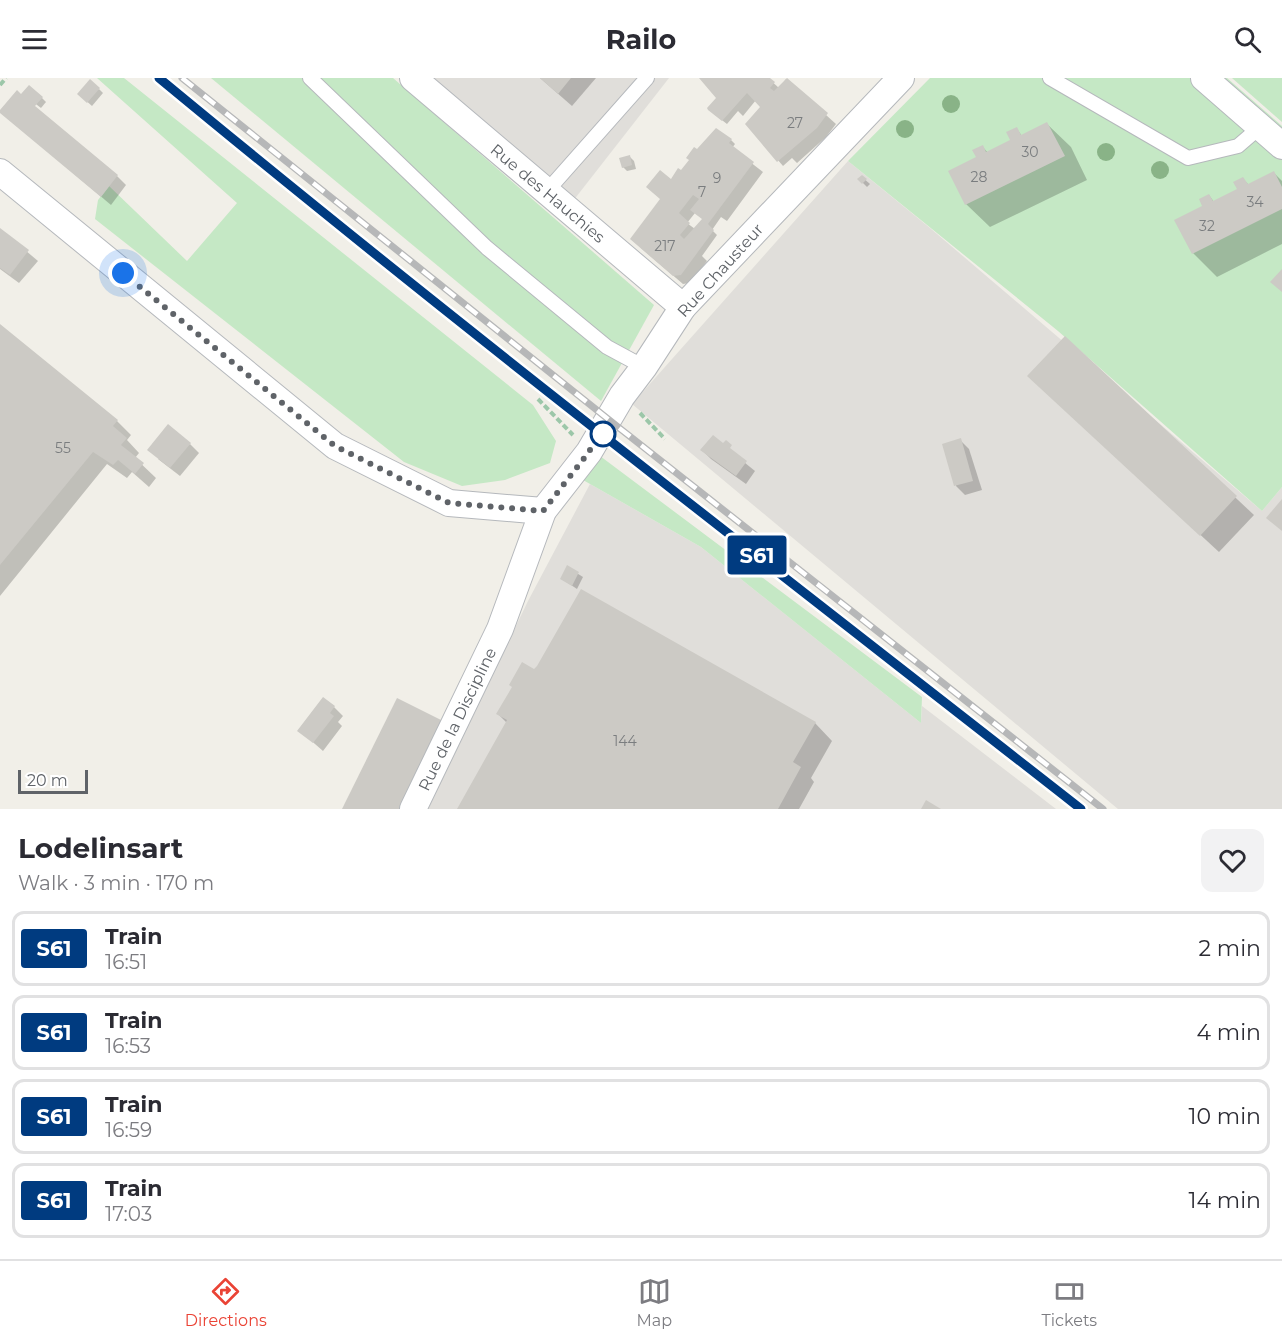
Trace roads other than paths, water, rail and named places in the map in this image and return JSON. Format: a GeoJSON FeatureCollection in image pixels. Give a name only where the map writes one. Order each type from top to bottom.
{"type":"FeatureCollection","features":[{"type":"Feature","properties":{"kind":"street","name":"Rue des Hauchies"},"geometry":{"type":"LineString","coordinates":[[413,78],[683,307]]}},
{"type":"Feature","properties":{"kind":"street","name":"Rue Chausteur"},"geometry":{"type":"LineString","coordinates":[[543,511],[589,452],[622,396],[683,307],[901,78]]}},
{"type":"Feature","properties":{"kind":"street"},"geometry":{"type":"LineString","coordinates":[[1204,78],[1282,146]]}},
{"type":"Feature","properties":{"kind":"street"},"geometry":{"type":"LineString","coordinates":[[0,172],[335,446],[449,503],[543,511]]}},
{"type":"Feature","properties":{"kind":"street","name":"Rue de la Discipline"},"geometry":{"type":"LineString","coordinates":[[413,809],[500,629],[543,511]]}},
{"type":"Feature","properties":{"kind":"lane"},"geometry":{"type":"LineString","coordinates":[[310,78],[487,248],[607,347],[644,367]]}},
{"type":"Feature","properties":{"kind":"lane"},"geometry":{"type":"LineString","coordinates":[[547,191],[647,78]]}},
{"type":"Feature","properties":{"kind":"lane"},"geometry":{"type":"LineString","coordinates":[[1050,78],[1188,158],[1238,146],[1260,127]]}},
{"type":"Feature","properties":{"kind":"railway"},"geometry":{"type":"LineString","coordinates":[[159,78],[387,264],[1081,809]]}},
{"type":"Feature","properties":{"kind":"railway"},"geometry":{"type":"LineString","coordinates":[[182,78],[618,427],[1103,809]]}},
{"type":"Feature","properties":{"kind":"train","name":"S61"},"geometry":{"type":"LineString","coordinates":[[159,78],[256,158],[610,439],[1081,809]]}}]}
